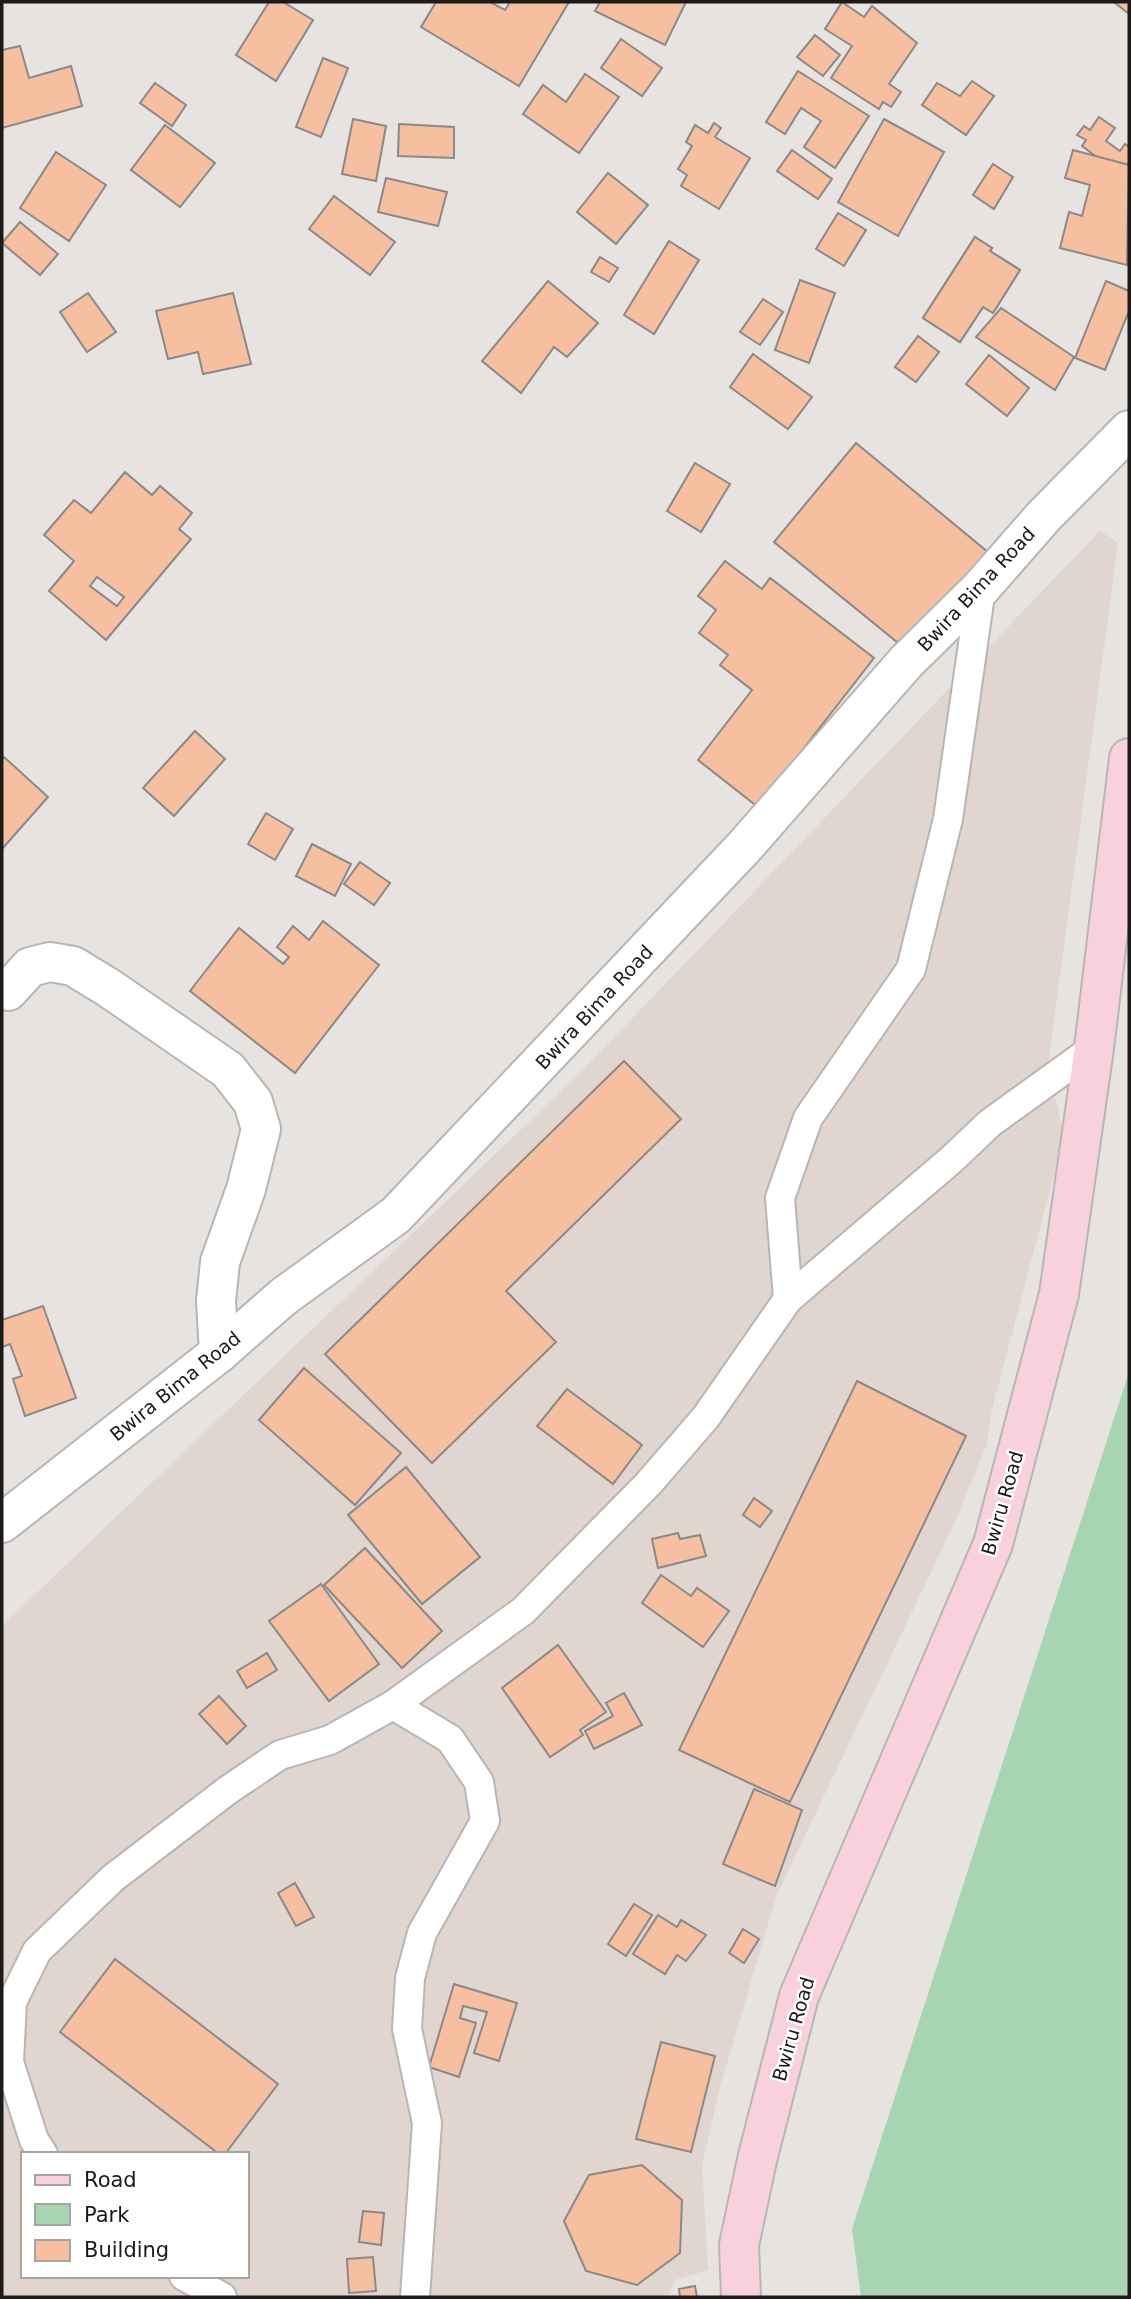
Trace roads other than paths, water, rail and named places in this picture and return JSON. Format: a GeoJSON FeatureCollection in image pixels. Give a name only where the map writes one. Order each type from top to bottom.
{"type":"FeatureCollection","features":[{"type":"Feature","properties":{"kind":"main road","name":"Bwiru Road"},"geometry":{"type":"LineString","coordinates":[[741,2297],[740,2245],[757,2160],[799,1996],[993,1544],[1059,1294],[1094,1048],[1129,758]]}},
{"type":"Feature","properties":{"kind":"street","name":"Bwira Bima Road"},"geometry":{"type":"LineString","coordinates":[[2,1523],[219,1353],[283,1297],[396,1215],[745,845],[906,662],[981,588],[1044,516],[1129,430]]}},
{"type":"Feature","properties":{"kind":"street"},"geometry":{"type":"LineString","coordinates":[[8,991],[30,967],[50,962],[73,966],[228,1070],[253,1102],[261,1129],[246,1189],[220,1262],[216,1301],[219,1353]]}},
{"type":"Feature","properties":{"kind":"lane"},"geometry":{"type":"LineString","coordinates":[[788,1299],[780,1198],[808,1118],[911,969],[948,819],[981,588]]}},
{"type":"Feature","properties":{"kind":"lane"},"geometry":{"type":"LineString","coordinates":[[42,2152],[34,2140],[9,2062],[12,2002],[37,1951],[113,1878],[228,1790],[280,1755],[330,1740],[393,1705],[523,1611],[649,1483],[706,1417],[788,1299],[990,1123],[1094,1048]]}},
{"type":"Feature","properties":{"kind":"lane"},"geometry":{"type":"LineString","coordinates":[[393,1705],[450,1739],[479,1782],[485,1821],[422,1934],[410,1978],[407,2029],[427,2123],[415,2297]]}},
{"type":"Feature","properties":{"kind":"lane"},"geometry":{"type":"LineString","coordinates":[[188,2278],[222,2297]]}}]}
